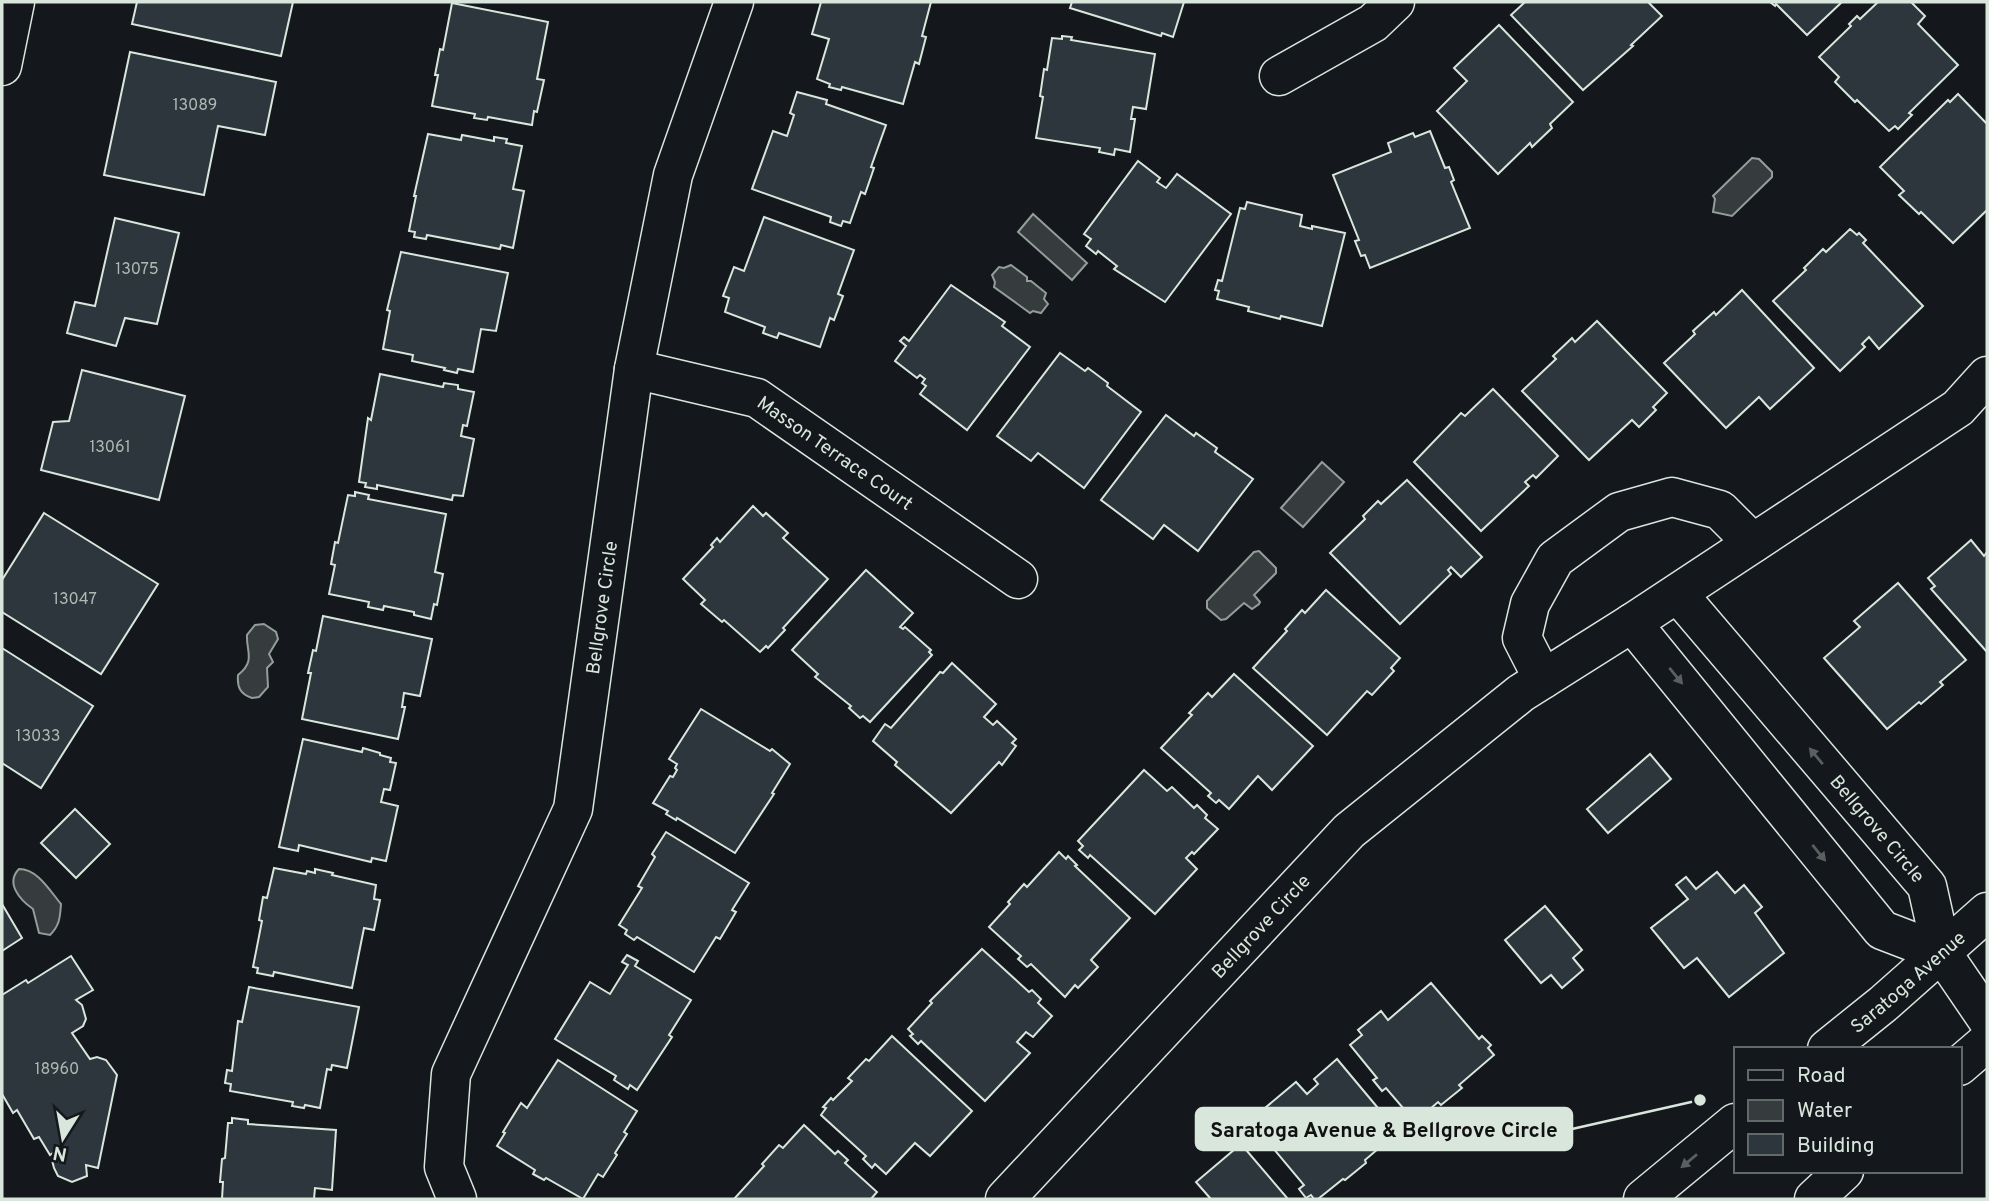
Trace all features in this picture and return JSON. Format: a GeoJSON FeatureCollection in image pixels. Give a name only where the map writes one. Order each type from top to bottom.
{"type":"FeatureCollection","features":[{"type":"Feature","properties":{"kind":"main road"},"geometry":{"type":"LineString","coordinates":[[2,66],[15,2]]}},
{"type":"Feature","properties":{"kind":"main road","name":"Bellgrove Circle"},"geometry":{"type":"LineString","coordinates":[[457,1199],[444,1167],[450,1074],[573,809],[634,369],[673,175],[734,2]]}},
{"type":"Feature","properties":{"kind":"main road"},"geometry":{"type":"LineString","coordinates":[[1279,76],[1373,23],[1395,2]]}},
{"type":"Feature","properties":{"kind":"main road","name":"Masson Terrace Court"},"geometry":{"type":"LineString","coordinates":[[634,369],[757,398],[1018,579]]}},
{"type":"Feature","properties":{"kind":"main road","name":"Bellgrove Circle"},"geometry":{"type":"LineString","coordinates":[[1005,1199],[1349,831],[1521,693],[1678,594],[1958,408],[1987,376]]}},
{"type":"Feature","properties":{"kind":"main road"},"geometry":{"type":"LineString","coordinates":[[1543,679],[1521,638],[1530,604],[1555,559],[1619,512],[1672,496],[1720,510],[1753,543]]}},
{"type":"Feature","properties":{"kind":"main road","name":"Bellgrove Circle"},"geometry":{"type":"LineString","coordinates":[[1678,594],[1927,886],[1942,953]]}},
{"type":"Feature","properties":{"kind":"main road"},"geometry":{"type":"LineString","coordinates":[[1632,623],[1882,930],[1942,953],[1987,1019]]}},
{"type":"Feature","properties":{"kind":"main road","name":"Saratoga Avenue"},"geometry":{"type":"LineString","coordinates":[[1829,1047],[1987,912]]}},
{"type":"Feature","properties":{"kind":"main road"},"geometry":{"type":"LineString","coordinates":[[1961,1064],[1987,1042]]}},
{"type":"Feature","properties":{"kind":"main road"},"geometry":{"type":"LineString","coordinates":[[1643,1199],[1734,1123]]}},
{"type":"Feature","properties":{"kind":"main road"},"geometry":{"type":"LineString","coordinates":[[1814,1199],[1842,1173]]}},
{"type":"Feature","properties":{"kind":"water"},"geometry":{"type":"Polygon","coordinates":[[[1752,158],[1759,159],[1772,172],[1772,177],[1732,216],[1713,212],[1713,196],[1752,158]]]}},
{"type":"Feature","properties":{"kind":"water"},"geometry":{"type":"Polygon","coordinates":[[[1033,214],[1087,263],[1072,280],[1018,232],[1033,214]]]}},
{"type":"Feature","properties":{"kind":"water"},"geometry":{"type":"Polygon","coordinates":[[[1011,265],[1027,277],[1027,281],[1031,281],[1046,293],[1044,299],[1048,304],[1041,313],[1030,313],[994,287],[992,275],[999,267],[1011,265]]]}},
{"type":"Feature","properties":{"kind":"water"},"geometry":{"type":"Polygon","coordinates":[[[1322,462],[1344,482],[1303,527],[1281,508],[1322,462]]]}},
{"type":"Feature","properties":{"kind":"water"},"geometry":{"type":"Polygon","coordinates":[[[1259,551],[1276,568],[1276,573],[1254,595],[1259,604],[1252,609],[1244,603],[1226,619],[1221,620],[1207,608],[1207,601],[1254,552],[1259,551]]]}},
{"type":"Feature","properties":{"kind":"water"},"geometry":{"type":"Polygon","coordinates":[[[264,624],[276,632],[278,639],[269,654],[273,662],[267,668],[268,687],[259,697],[252,698],[240,690],[238,675],[247,665],[247,635],[255,625],[264,624]]]}},
{"type":"Feature","properties":{"kind":"water"},"geometry":{"type":"Polygon","coordinates":[[[19,869],[38,877],[61,904],[58,924],[50,935],[39,933],[33,909],[16,891],[13,880],[19,869]]]}},
{"type":"Feature","properties":{"kind":"building"},"geometry":{"type":"Polygon","coordinates":[[[137,2],[293,2],[281,56],[132,24],[137,2]]]}},
{"type":"Feature","properties":{"kind":"building"},"geometry":{"type":"Polygon","coordinates":[[[821,2],[931,2],[922,36],[926,37],[919,64],[915,62],[903,104],[842,87],[841,90],[829,87],[830,84],[817,79],[829,39],[812,34],[821,2]]]}},
{"type":"Feature","properties":{"kind":"building"},"geometry":{"type":"Polygon","coordinates":[[[1072,2],[1184,2],[1173,37],[1162,33],[1161,36],[1070,8],[1072,2]]]}},
{"type":"Feature","properties":{"kind":"building"},"geometry":{"type":"Polygon","coordinates":[[[1525,2],[1648,2],[1662,16],[1583,90],[1511,15],[1525,2]]]}},
{"type":"Feature","properties":{"kind":"building"},"geometry":{"type":"Polygon","coordinates":[[[1770,2],[1842,2],[1807,35],[1776,4],[1775,6],[1770,2]]]}},
{"type":"Feature","properties":{"kind":"building"},"geometry":{"type":"Polygon","coordinates":[[[1878,2],[1911,2],[1925,16],[1918,24],[1958,65],[1909,113],[1912,115],[1898,129],[1895,126],[1889,131],[1835,82],[1839,77],[1819,57],[1851,26],[1849,24],[1857,16],[1860,19],[1878,2]]]}},
{"type":"Feature","properties":{"kind":"building"},"geometry":{"type":"Polygon","coordinates":[[[452,3],[548,22],[537,79],[544,80],[532,125],[488,117],[487,120],[474,118],[475,114],[432,106],[440,49],[443,50],[452,3]]]}},
{"type":"Feature","properties":{"kind":"building"},"geometry":{"type":"Polygon","coordinates":[[[1499,25],[1573,102],[1550,124],[1552,128],[1532,147],[1530,143],[1498,174],[1437,111],[1467,81],[1454,68],[1499,25]]]}},
{"type":"Feature","properties":{"kind":"building"},"geometry":{"type":"Polygon","coordinates":[[[1062,36],[1072,37],[1071,40],[1155,54],[1146,109],[1133,107],[1131,119],[1135,119],[1130,152],[1115,149],[1114,155],[1099,152],[1100,148],[1036,138],[1043,97],[1040,96],[1044,69],[1047,70],[1052,38],[1062,39],[1062,36]]]}},
{"type":"Feature","properties":{"kind":"building"},"geometry":{"type":"Polygon","coordinates":[[[130,52],[276,82],[265,135],[218,126],[204,195],[104,175],[130,52]]]}},
{"type":"Feature","properties":{"kind":"building"},"geometry":{"type":"Polygon","coordinates":[[[797,92],[827,100],[826,104],[886,125],[871,167],[874,168],[865,194],[861,192],[850,223],[843,221],[841,226],[830,222],[831,217],[752,189],[773,131],[787,136],[794,115],[790,113],[797,92]]]}},
{"type":"Feature","properties":{"kind":"building"},"geometry":{"type":"Polygon","coordinates":[[[1958,94],[1987,124],[1987,210],[1953,243],[1899,195],[1904,191],[1880,167],[1948,100],[1950,102],[1958,94]]]}},
{"type":"Feature","properties":{"kind":"building"},"geometry":{"type":"Polygon","coordinates":[[[1430,131],[1445,168],[1449,167],[1454,180],[1451,182],[1470,228],[1370,268],[1355,241],[1359,240],[1333,175],[1391,152],[1388,143],[1413,133],[1415,137],[1430,131]]]}},
{"type":"Feature","properties":{"kind":"building"},"geometry":{"type":"Polygon","coordinates":[[[428,134],[461,140],[462,135],[494,141],[494,137],[522,146],[513,189],[524,191],[513,248],[501,245],[500,249],[427,235],[426,239],[414,237],[415,232],[409,231],[428,134]]]}},
{"type":"Feature","properties":{"kind":"building"},"geometry":{"type":"Polygon","coordinates":[[[1138,161],[1160,178],[1157,182],[1166,188],[1177,174],[1231,214],[1165,302],[1114,269],[1117,266],[1098,251],[1096,254],[1086,246],[1091,239],[1084,234],[1138,161]]]}},
{"type":"Feature","properties":{"kind":"building"},"geometry":{"type":"Polygon","coordinates":[[[1247,202],[1302,215],[1300,226],[1345,233],[1322,326],[1248,311],[1249,307],[1217,299],[1219,291],[1215,290],[1218,280],[1222,281],[1240,208],[1245,209],[1247,202]]]}},
{"type":"Feature","properties":{"kind":"building"},"geometry":{"type":"Polygon","coordinates":[[[764,217],[854,250],[838,294],[843,296],[834,320],[830,318],[820,347],[779,333],[777,338],[763,333],[765,327],[725,312],[729,298],[723,296],[734,267],[744,271],[764,217]]]}},
{"type":"Feature","properties":{"kind":"building"},"geometry":{"type":"Polygon","coordinates":[[[115,218],[179,233],[157,324],[125,318],[116,346],[67,333],[75,302],[95,306],[115,218]]]}},
{"type":"Feature","properties":{"kind":"building"},"geometry":{"type":"Polygon","coordinates":[[[1850,229],[1866,240],[1863,243],[1923,306],[1879,349],[1869,337],[1862,344],[1865,347],[1840,371],[1773,301],[1806,270],[1804,268],[1823,249],[1826,252],[1850,229]]]}},
{"type":"Feature","properties":{"kind":"building"},"geometry":{"type":"Polygon","coordinates":[[[401,252],[508,273],[496,331],[481,329],[473,372],[444,370],[445,368],[412,361],[413,355],[383,349],[390,311],[387,310],[401,252]]]}},
{"type":"Feature","properties":{"kind":"building"},"geometry":{"type":"Polygon","coordinates":[[[951,285],[1005,322],[1002,326],[1030,347],[967,430],[920,394],[926,386],[922,383],[925,379],[920,375],[917,378],[895,361],[906,346],[900,341],[904,337],[909,341],[951,285]]]}},
{"type":"Feature","properties":{"kind":"building"},"geometry":{"type":"Polygon","coordinates":[[[1742,290],[1814,368],[1770,409],[1759,397],[1726,428],[1664,363],[1695,334],[1693,331],[1714,312],[1716,315],[1742,290]]]}},
{"type":"Feature","properties":{"kind":"building"},"geometry":{"type":"Polygon","coordinates":[[[1597,321],[1667,393],[1653,407],[1656,410],[1639,427],[1632,420],[1589,460],[1522,391],[1556,359],[1553,356],[1572,338],[1575,342],[1597,321]]]}},
{"type":"Feature","properties":{"kind":"building"},"geometry":{"type":"Polygon","coordinates":[[[1060,353],[1085,371],[1088,368],[1141,412],[1084,488],[1038,453],[1031,461],[997,436],[1060,353]]]}},
{"type":"Feature","properties":{"kind":"building"},"geometry":{"type":"Polygon","coordinates":[[[82,370],[185,396],[159,500],[41,470],[53,422],[69,421],[82,370]]]}},
{"type":"Feature","properties":{"kind":"building"},"geometry":{"type":"Polygon","coordinates":[[[380,374],[443,387],[444,383],[458,385],[458,389],[474,392],[467,426],[463,425],[461,436],[474,439],[463,496],[453,495],[452,500],[377,485],[377,489],[365,487],[366,483],[359,482],[368,418],[371,420],[380,374]]]}},
{"type":"Feature","properties":{"kind":"building"},"geometry":{"type":"Polygon","coordinates":[[[1493,389],[1558,456],[1536,478],[1533,475],[1525,482],[1529,486],[1481,531],[1414,462],[1461,413],[1465,416],[1493,389]]]}},
{"type":"Feature","properties":{"kind":"building"},"geometry":{"type":"Polygon","coordinates":[[[1166,415],[1194,436],[1196,433],[1217,448],[1215,452],[1253,479],[1198,551],[1164,525],[1153,539],[1101,500],[1166,415]]]}},
{"type":"Feature","properties":{"kind":"building"},"geometry":{"type":"Polygon","coordinates":[[[1407,480],[1482,557],[1461,577],[1451,567],[1448,570],[1451,574],[1400,624],[1330,553],[1365,519],[1363,516],[1378,501],[1381,504],[1407,480]]]}},
{"type":"Feature","properties":{"kind":"building"},"geometry":{"type":"Polygon","coordinates":[[[355,492],[369,495],[368,499],[446,514],[435,572],[443,574],[437,605],[434,604],[431,619],[414,615],[414,612],[384,606],[383,610],[368,607],[369,602],[329,594],[335,565],[331,564],[335,542],[338,543],[348,495],[355,496],[355,492]]]}},
{"type":"Feature","properties":{"kind":"building"},"geometry":{"type":"Polygon","coordinates":[[[753,506],[763,516],[766,513],[788,533],[783,538],[828,579],[783,628],[785,630],[768,648],[766,646],[760,652],[724,620],[722,622],[701,604],[705,600],[683,579],[713,547],[711,545],[717,538],[720,542],[753,506]]]}},
{"type":"Feature","properties":{"kind":"building"},"geometry":{"type":"Polygon","coordinates":[[[44,513],[158,584],[101,674],[2,612],[2,580],[44,513]]]}},
{"type":"Feature","properties":{"kind":"building"},"geometry":{"type":"Polygon","coordinates":[[[1971,540],[1984,556],[1987,552],[1987,652],[1931,589],[1935,586],[1928,578],[1971,540]]]}},
{"type":"Feature","properties":{"kind":"building"},"geometry":{"type":"Polygon","coordinates":[[[866,570],[913,613],[900,627],[905,627],[931,650],[929,652],[932,655],[870,722],[863,716],[860,718],[849,708],[851,706],[815,677],[818,674],[792,650],[866,570]]]}},
{"type":"Feature","properties":{"kind":"building"},"geometry":{"type":"Polygon","coordinates":[[[1898,583],[1966,660],[1940,682],[1943,685],[1887,729],[1824,658],[1860,627],[1854,621],[1898,583]]]}},
{"type":"Feature","properties":{"kind":"building"},"geometry":{"type":"Polygon","coordinates":[[[1326,590],[1400,658],[1391,668],[1394,671],[1372,695],[1367,691],[1327,735],[1253,668],[1302,610],[1305,613],[1326,590]]]}},
{"type":"Feature","properties":{"kind":"building"},"geometry":{"type":"Polygon","coordinates":[[[323,616],[432,639],[420,696],[404,693],[402,707],[405,707],[398,739],[302,719],[311,673],[308,673],[313,650],[316,651],[323,616]]]}},
{"type":"Feature","properties":{"kind":"building"},"geometry":{"type":"Polygon","coordinates":[[[2,648],[93,706],[41,788],[2,763],[2,648]]]}},
{"type":"Feature","properties":{"kind":"building"},"geometry":{"type":"Polygon","coordinates":[[[952,663],[996,704],[984,717],[993,725],[997,721],[1016,739],[1012,743],[1016,746],[1002,765],[999,762],[951,813],[895,765],[897,762],[873,741],[885,724],[891,728],[940,672],[943,673],[952,663]]]}},
{"type":"Feature","properties":{"kind":"building"},"geometry":{"type":"Polygon","coordinates":[[[1234,674],[1313,746],[1272,790],[1258,776],[1229,809],[1219,800],[1216,803],[1208,796],[1211,793],[1161,748],[1192,715],[1189,713],[1208,693],[1212,697],[1234,674]]]}},
{"type":"Feature","properties":{"kind":"building"},"geometry":{"type":"Polygon","coordinates":[[[701,709],[770,751],[772,749],[790,764],[772,793],[774,794],[735,853],[666,814],[668,811],[653,803],[670,776],[673,777],[677,770],[677,764],[669,759],[701,709]]]}},
{"type":"Feature","properties":{"kind":"building"},"geometry":{"type":"Polygon","coordinates":[[[303,739],[362,752],[363,748],[391,758],[390,762],[396,763],[390,790],[384,789],[381,802],[398,806],[386,861],[372,858],[371,862],[299,845],[298,851],[279,847],[303,739]]]}},
{"type":"Feature","properties":{"kind":"building"},"geometry":{"type":"Polygon","coordinates":[[[1650,754],[1671,779],[1608,833],[1587,809],[1650,754]]]}},
{"type":"Feature","properties":{"kind":"building"},"geometry":{"type":"Polygon","coordinates":[[[1144,770],[1167,791],[1172,787],[1194,808],[1197,805],[1207,815],[1205,818],[1218,829],[1194,854],[1192,852],[1186,858],[1197,869],[1155,914],[1090,855],[1088,858],[1079,850],[1083,846],[1078,841],[1144,770]]]}},
{"type":"Feature","properties":{"kind":"building"},"geometry":{"type":"Polygon","coordinates":[[[75,809],[110,844],[76,878],[41,843],[75,809]]]}},
{"type":"Feature","properties":{"kind":"building"},"geometry":{"type":"Polygon","coordinates":[[[666,832],[749,883],[732,910],[736,912],[720,939],[716,937],[694,972],[637,937],[634,940],[625,934],[627,930],[619,925],[642,888],[638,886],[655,857],[652,854],[666,832]]]}},
{"type":"Feature","properties":{"kind":"building"},"geometry":{"type":"Polygon","coordinates":[[[1059,852],[1066,859],[1068,856],[1077,865],[1075,866],[1130,918],[1091,960],[1098,967],[1078,988],[1075,985],[1065,997],[1031,964],[1027,967],[1018,959],[1021,956],[989,927],[1024,884],[1027,887],[1059,852]]]}},
{"type":"Feature","properties":{"kind":"building"},"geometry":{"type":"Polygon","coordinates":[[[274,868],[306,874],[307,871],[315,873],[315,869],[376,885],[374,899],[380,900],[374,930],[364,928],[352,988],[274,972],[273,976],[257,973],[258,968],[253,967],[262,921],[259,920],[263,897],[267,898],[274,868]]]}},
{"type":"Feature","properties":{"kind":"building"},"geometry":{"type":"Polygon","coordinates":[[[1717,872],[1735,893],[1744,885],[1762,907],[1755,913],[1784,953],[1729,997],[1697,958],[1684,968],[1651,928],[1688,899],[1676,885],[1686,877],[1696,889],[1717,872]]]}},
{"type":"Feature","properties":{"kind":"building"},"geometry":{"type":"Polygon","coordinates":[[[2,904],[22,938],[2,951],[2,904]]]}},
{"type":"Feature","properties":{"kind":"building"},"geometry":{"type":"Polygon","coordinates":[[[1545,906],[1582,950],[1573,958],[1583,970],[1562,988],[1551,975],[1541,983],[1505,940],[1545,906]]]}},
{"type":"Feature","properties":{"kind":"building"},"geometry":{"type":"Polygon","coordinates":[[[982,949],[1029,992],[1032,990],[1041,999],[1038,1003],[1052,1016],[1033,1037],[1026,1032],[1017,1042],[1030,1053],[985,1101],[921,1041],[918,1044],[910,1036],[913,1034],[908,1029],[932,1003],[930,1001],[982,949]]]}},
{"type":"Feature","properties":{"kind":"building"},"geometry":{"type":"Polygon","coordinates":[[[627,955],[638,961],[635,966],[691,1000],[669,1035],[672,1037],[637,1090],[630,1085],[628,1089],[614,1080],[616,1076],[555,1039],[590,982],[610,994],[628,965],[622,962],[627,955]]]}},
{"type":"Feature","properties":{"kind":"building"},"geometry":{"type":"Polygon","coordinates":[[[71,956],[93,990],[76,1000],[82,1005],[86,1019],[83,1026],[72,1033],[90,1059],[97,1057],[106,1060],[117,1075],[98,1168],[86,1165],[87,1176],[72,1182],[58,1176],[54,1168],[52,1160],[57,1150],[50,1155],[39,1137],[34,1139],[17,1110],[13,1113],[2,1094],[2,995],[26,980],[28,983],[71,956]]]}},
{"type":"Feature","properties":{"kind":"building"},"geometry":{"type":"Polygon","coordinates":[[[1431,983],[1479,1039],[1482,1036],[1491,1045],[1488,1048],[1494,1055],[1459,1085],[1462,1088],[1441,1105],[1438,1102],[1415,1122],[1386,1088],[1382,1091],[1373,1080],[1377,1078],[1350,1045],[1362,1035],[1358,1030],[1381,1011],[1388,1020],[1431,983]]]}},
{"type":"Feature","properties":{"kind":"building"},"geometry":{"type":"Polygon","coordinates":[[[249,987],[359,1007],[347,1068],[332,1065],[331,1070],[327,1069],[320,1108],[292,1106],[293,1102],[230,1091],[231,1084],[225,1083],[227,1070],[232,1071],[238,1021],[242,1022],[249,987]]]}},
{"type":"Feature","properties":{"kind":"building"},"geometry":{"type":"Polygon","coordinates":[[[892,1036],[972,1111],[930,1156],[915,1143],[886,1174],[875,1164],[872,1168],[863,1159],[866,1156],[821,1115],[826,1108],[823,1107],[831,1098],[833,1100],[852,1081],[848,1078],[866,1059],[869,1061],[892,1036]]]}},
{"type":"Feature","properties":{"kind":"building"},"geometry":{"type":"Polygon","coordinates":[[[1337,1059],[1398,1132],[1345,1180],[1318,1199],[1311,1195],[1306,1198],[1299,1189],[1304,1185],[1257,1129],[1259,1126],[1253,1118],[1296,1082],[1307,1094],[1318,1084],[1314,1079],[1337,1059]]]}},
{"type":"Feature","properties":{"kind":"building"},"geometry":{"type":"Polygon","coordinates":[[[558,1060],[637,1111],[624,1132],[627,1134],[615,1153],[617,1155],[603,1177],[598,1174],[583,1199],[546,1178],[544,1180],[533,1174],[535,1170],[497,1146],[521,1103],[527,1108],[558,1060]]]}},
{"type":"Feature","properties":{"kind":"building"},"geometry":{"type":"Polygon","coordinates":[[[232,1118],[248,1120],[248,1124],[336,1130],[332,1190],[315,1188],[314,1199],[222,1199],[222,1159],[225,1158],[228,1123],[232,1123],[232,1118]]]}},
{"type":"Feature","properties":{"kind":"building"},"geometry":{"type":"Polygon","coordinates":[[[804,1125],[835,1154],[838,1151],[848,1160],[845,1163],[877,1192],[871,1199],[734,1199],[779,1145],[783,1148],[804,1125]]]}},
{"type":"Feature","properties":{"kind":"building"},"geometry":{"type":"Polygon","coordinates":[[[1241,1144],[1288,1199],[1208,1199],[1210,1198],[1196,1182],[1241,1144]]]}},
{"type":"Feature","properties":{"kind":"place","name":"Saratoga Avenue & Bellgrove Circle"},"geometry":{"type":"Point","coordinates":[1700,1100]}}]}
